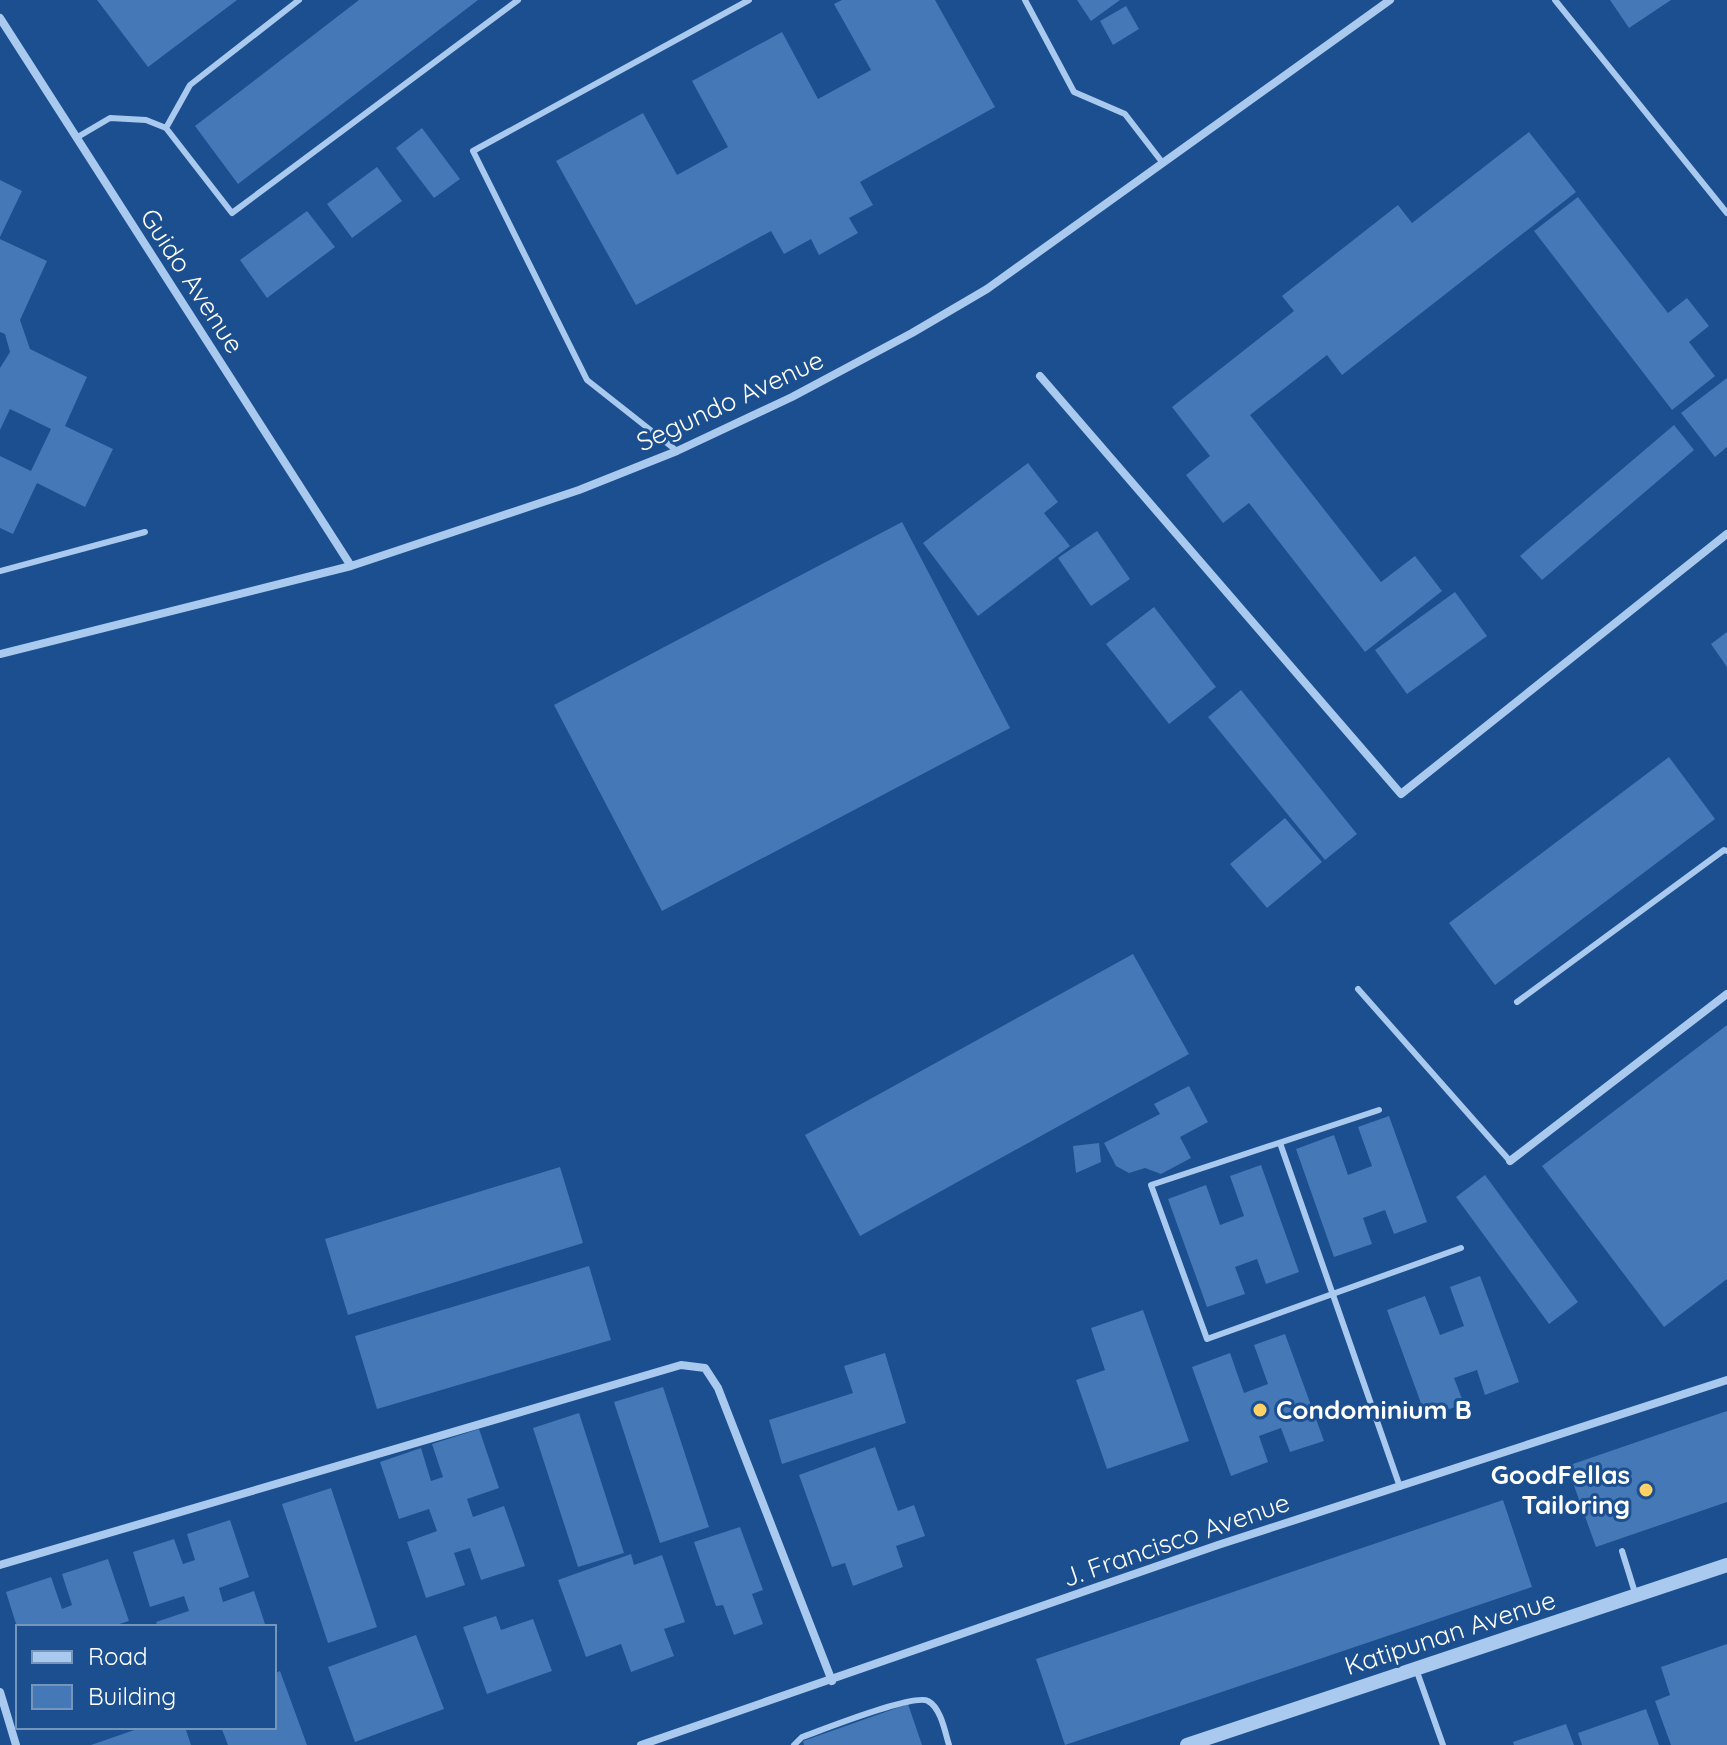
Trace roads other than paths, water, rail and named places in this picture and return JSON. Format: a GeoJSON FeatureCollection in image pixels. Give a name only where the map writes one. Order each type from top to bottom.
{"type":"FeatureCollection","features":[{"type":"Feature","properties":{"kind":"street","name":"Segundo Avenue"},"geometry":{"type":"LineString","coordinates":[[0,654],[351,566],[579,490],[677,451],[831,377],[987,289],[1390,0]]}},
{"type":"Feature","properties":{"kind":"street","name":"Guido Avenue"},"geometry":{"type":"LineString","coordinates":[[0,18],[351,566]]}},
{"type":"Feature","properties":{"kind":"street"},"geometry":{"type":"LineString","coordinates":[[1040,376],[1401,794],[1727,534]]}},
{"type":"Feature","properties":{"kind":"street"},"geometry":{"type":"LineString","coordinates":[[1510,1161],[1727,994]]}},
{"type":"Feature","properties":{"kind":"street"},"geometry":{"type":"LineString","coordinates":[[0,1565],[681,1365],[705,1368],[718,1388],[832,1681]]}},
{"type":"Feature","properties":{"kind":"street","name":"J. Francisco Avenue"},"geometry":{"type":"LineString","coordinates":[[641,1745],[1218,1545],[1727,1380]]}},
{"type":"Feature","properties":{"kind":"street","name":"Katipunan Avenue"},"geometry":{"type":"LineString","coordinates":[[1187,1745],[1727,1565]]}},
{"type":"Feature","properties":{"kind":"street"},"geometry":{"type":"LineString","coordinates":[[0,1692],[16,1745]]}},
{"type":"Feature","properties":{"kind":"lane"},"geometry":{"type":"LineString","coordinates":[[166,128],[190,85],[299,0]]}},
{"type":"Feature","properties":{"kind":"lane"},"geometry":{"type":"LineString","coordinates":[[76,138],[110,118],[146,120],[166,128],[232,213],[518,0]]}},
{"type":"Feature","properties":{"kind":"lane"},"geometry":{"type":"LineString","coordinates":[[677,451],[587,380],[473,151],[749,0]]}},
{"type":"Feature","properties":{"kind":"lane"},"geometry":{"type":"LineString","coordinates":[[1025,0],[1074,92],[1125,114],[1162,162]]}},
{"type":"Feature","properties":{"kind":"lane"},"geometry":{"type":"LineString","coordinates":[[1555,0],[1727,213]]}},
{"type":"Feature","properties":{"kind":"lane"},"geometry":{"type":"LineString","coordinates":[[0,571],[145,532]]}},
{"type":"Feature","properties":{"kind":"lane"},"geometry":{"type":"LineString","coordinates":[[1517,1002],[1724,850],[1727,851]]}},
{"type":"Feature","properties":{"kind":"lane"},"geometry":{"type":"LineString","coordinates":[[1358,989],[1510,1161]]}},
{"type":"Feature","properties":{"kind":"lane"},"geometry":{"type":"LineString","coordinates":[[1379,1110],[1151,1185],[1207,1339],[1461,1248]]}},
{"type":"Feature","properties":{"kind":"lane"},"geometry":{"type":"LineString","coordinates":[[1280,1143],[1400,1487]]}},
{"type":"Feature","properties":{"kind":"lane"},"geometry":{"type":"LineString","coordinates":[[1622,1551],[1636,1596]]}},
{"type":"Feature","properties":{"kind":"lane"},"geometry":{"type":"LineString","coordinates":[[1416,1669],[1443,1745]]}},
{"type":"Feature","properties":{"kind":"lane"},"geometry":{"type":"LineString","coordinates":[[794,1745],[802,1737],[922,1698],[931,1702],[938,1713],[949,1745]]}},
{"type":"Feature","properties":{"kind":"place","name":"Condominium B"},"geometry":{"type":"Point","coordinates":[1260,1410]}},
{"type":"Feature","properties":{"kind":"place","name":"GoodFellas Tailoring"},"geometry":{"type":"Point","coordinates":[1646,1490]}}]}
